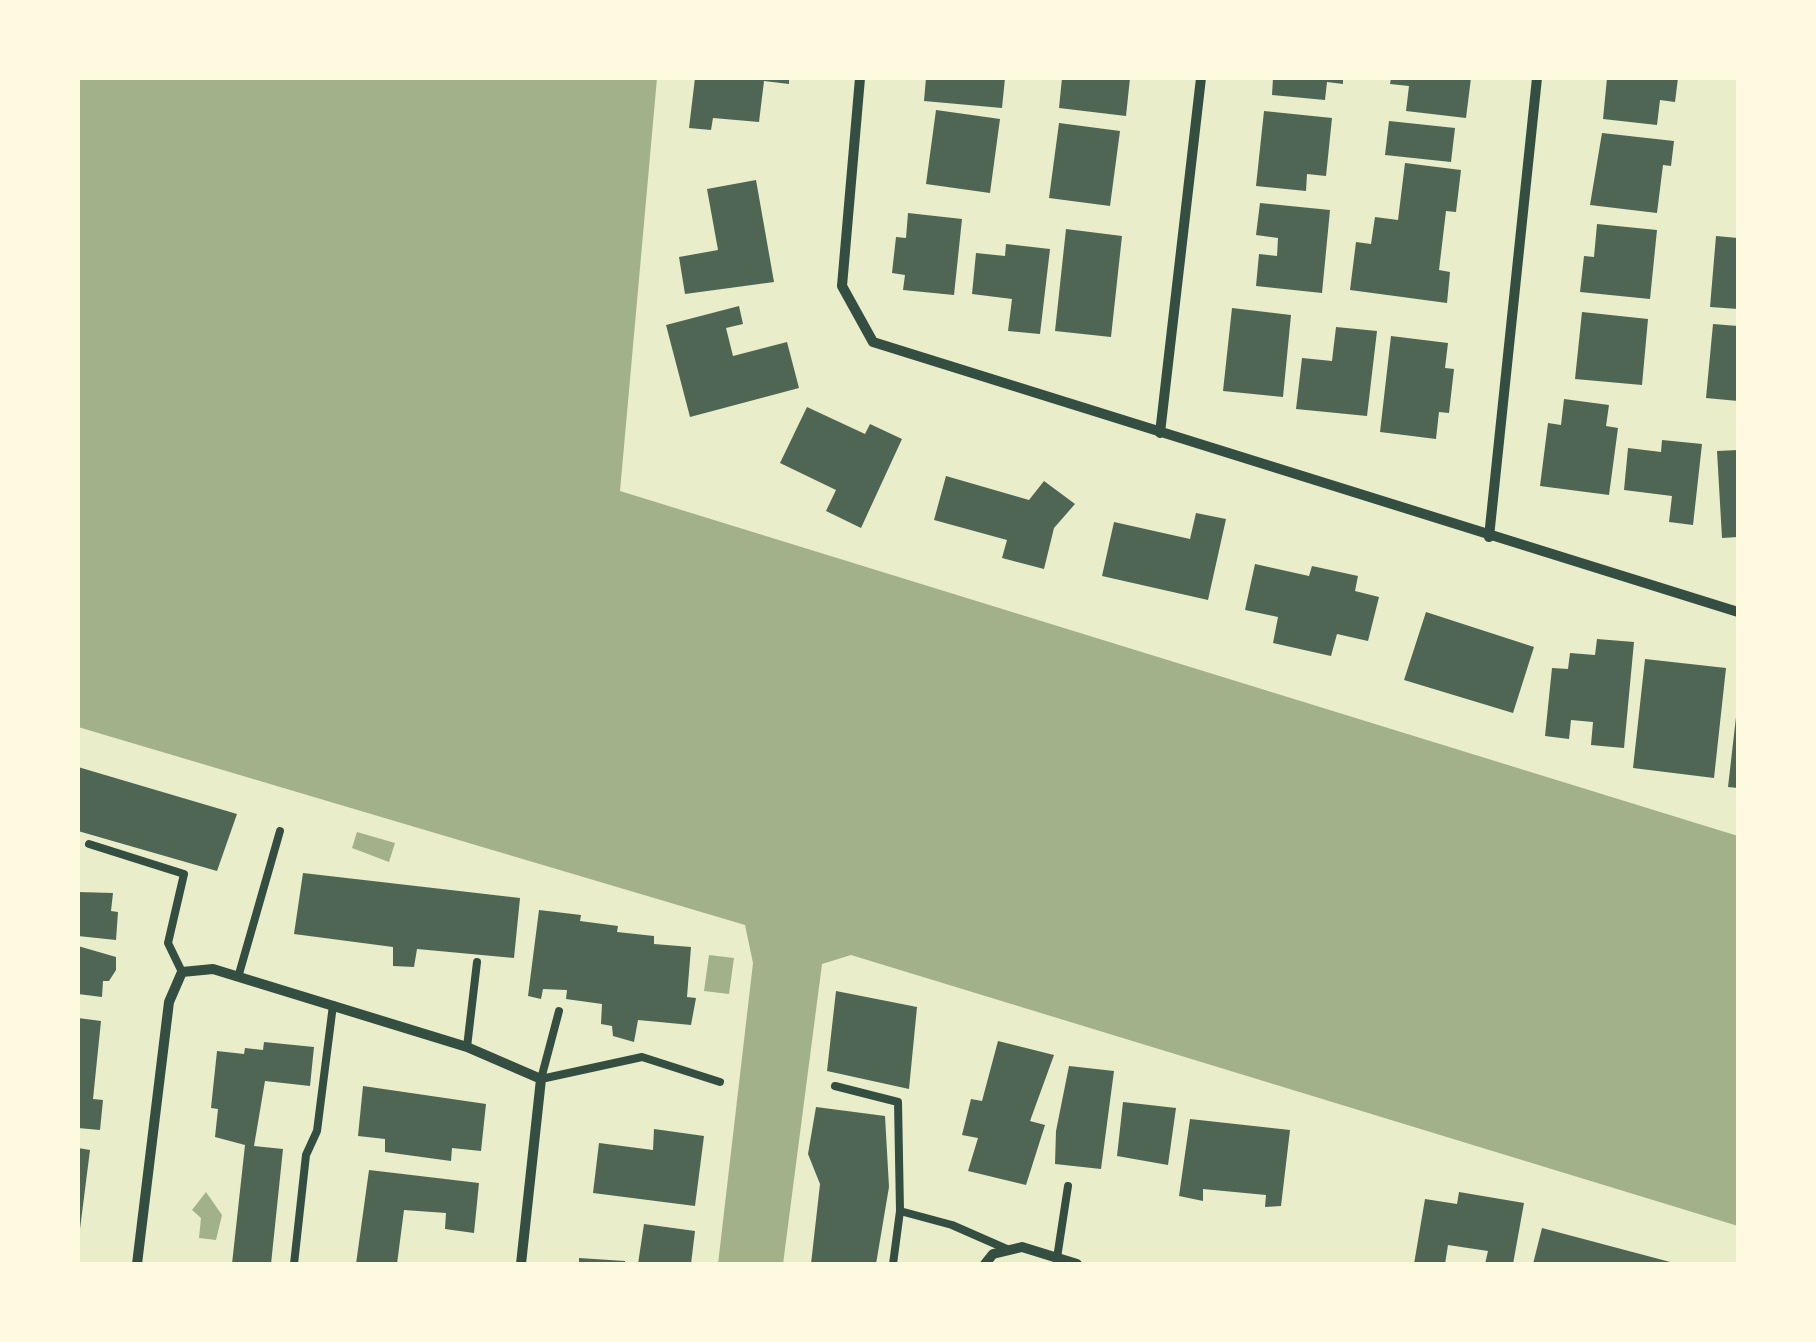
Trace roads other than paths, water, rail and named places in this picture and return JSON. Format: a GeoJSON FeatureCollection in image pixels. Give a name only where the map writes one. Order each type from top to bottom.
{"type":"FeatureCollection","features":[{"type":"Feature","properties":{"kind":"street"},"geometry":{"type":"LineString","coordinates":[[860,78],[842,286],[872,342],[1738,612]]}},
{"type":"Feature","properties":{"kind":"street"},"geometry":{"type":"LineString","coordinates":[[1160,433],[1200,78]]}},
{"type":"Feature","properties":{"kind":"street"},"geometry":{"type":"LineString","coordinates":[[1489,537],[1537,78]]}},
{"type":"Feature","properties":{"kind":"street"},"geometry":{"type":"LineString","coordinates":[[136,1264],[169,1002],[182,972],[213,969],[467,1046],[541,1079],[521,1264]]}},
{"type":"Feature","properties":{"kind":"street"},"geometry":{"type":"LineString","coordinates":[[985,1264],[993,1254],[1022,1247],[1077,1264]]}},
{"type":"Feature","properties":{"kind":"lane"},"geometry":{"type":"LineString","coordinates":[[239,974],[280,831]]}},
{"type":"Feature","properties":{"kind":"lane"},"geometry":{"type":"LineString","coordinates":[[89,844],[184,874],[168,943],[182,972]]}},
{"type":"Feature","properties":{"kind":"lane"},"geometry":{"type":"LineString","coordinates":[[467,1046],[477,962]]}},
{"type":"Feature","properties":{"kind":"lane"},"geometry":{"type":"LineString","coordinates":[[294,1264],[306,1155],[316,1132],[333,1004]]}},
{"type":"Feature","properties":{"kind":"lane"},"geometry":{"type":"LineString","coordinates":[[559,1012],[541,1079],[642,1057],[720,1082]]}},
{"type":"Feature","properties":{"kind":"lane"},"geometry":{"type":"LineString","coordinates":[[835,1086],[898,1102],[900,1211],[892,1264]]}},
{"type":"Feature","properties":{"kind":"lane"},"geometry":{"type":"LineString","coordinates":[[1057,1258],[1068,1186]]}},
{"type":"Feature","properties":{"kind":"lane"},"geometry":{"type":"LineString","coordinates":[[900,1211],[952,1225],[1009,1250]]}}]}
